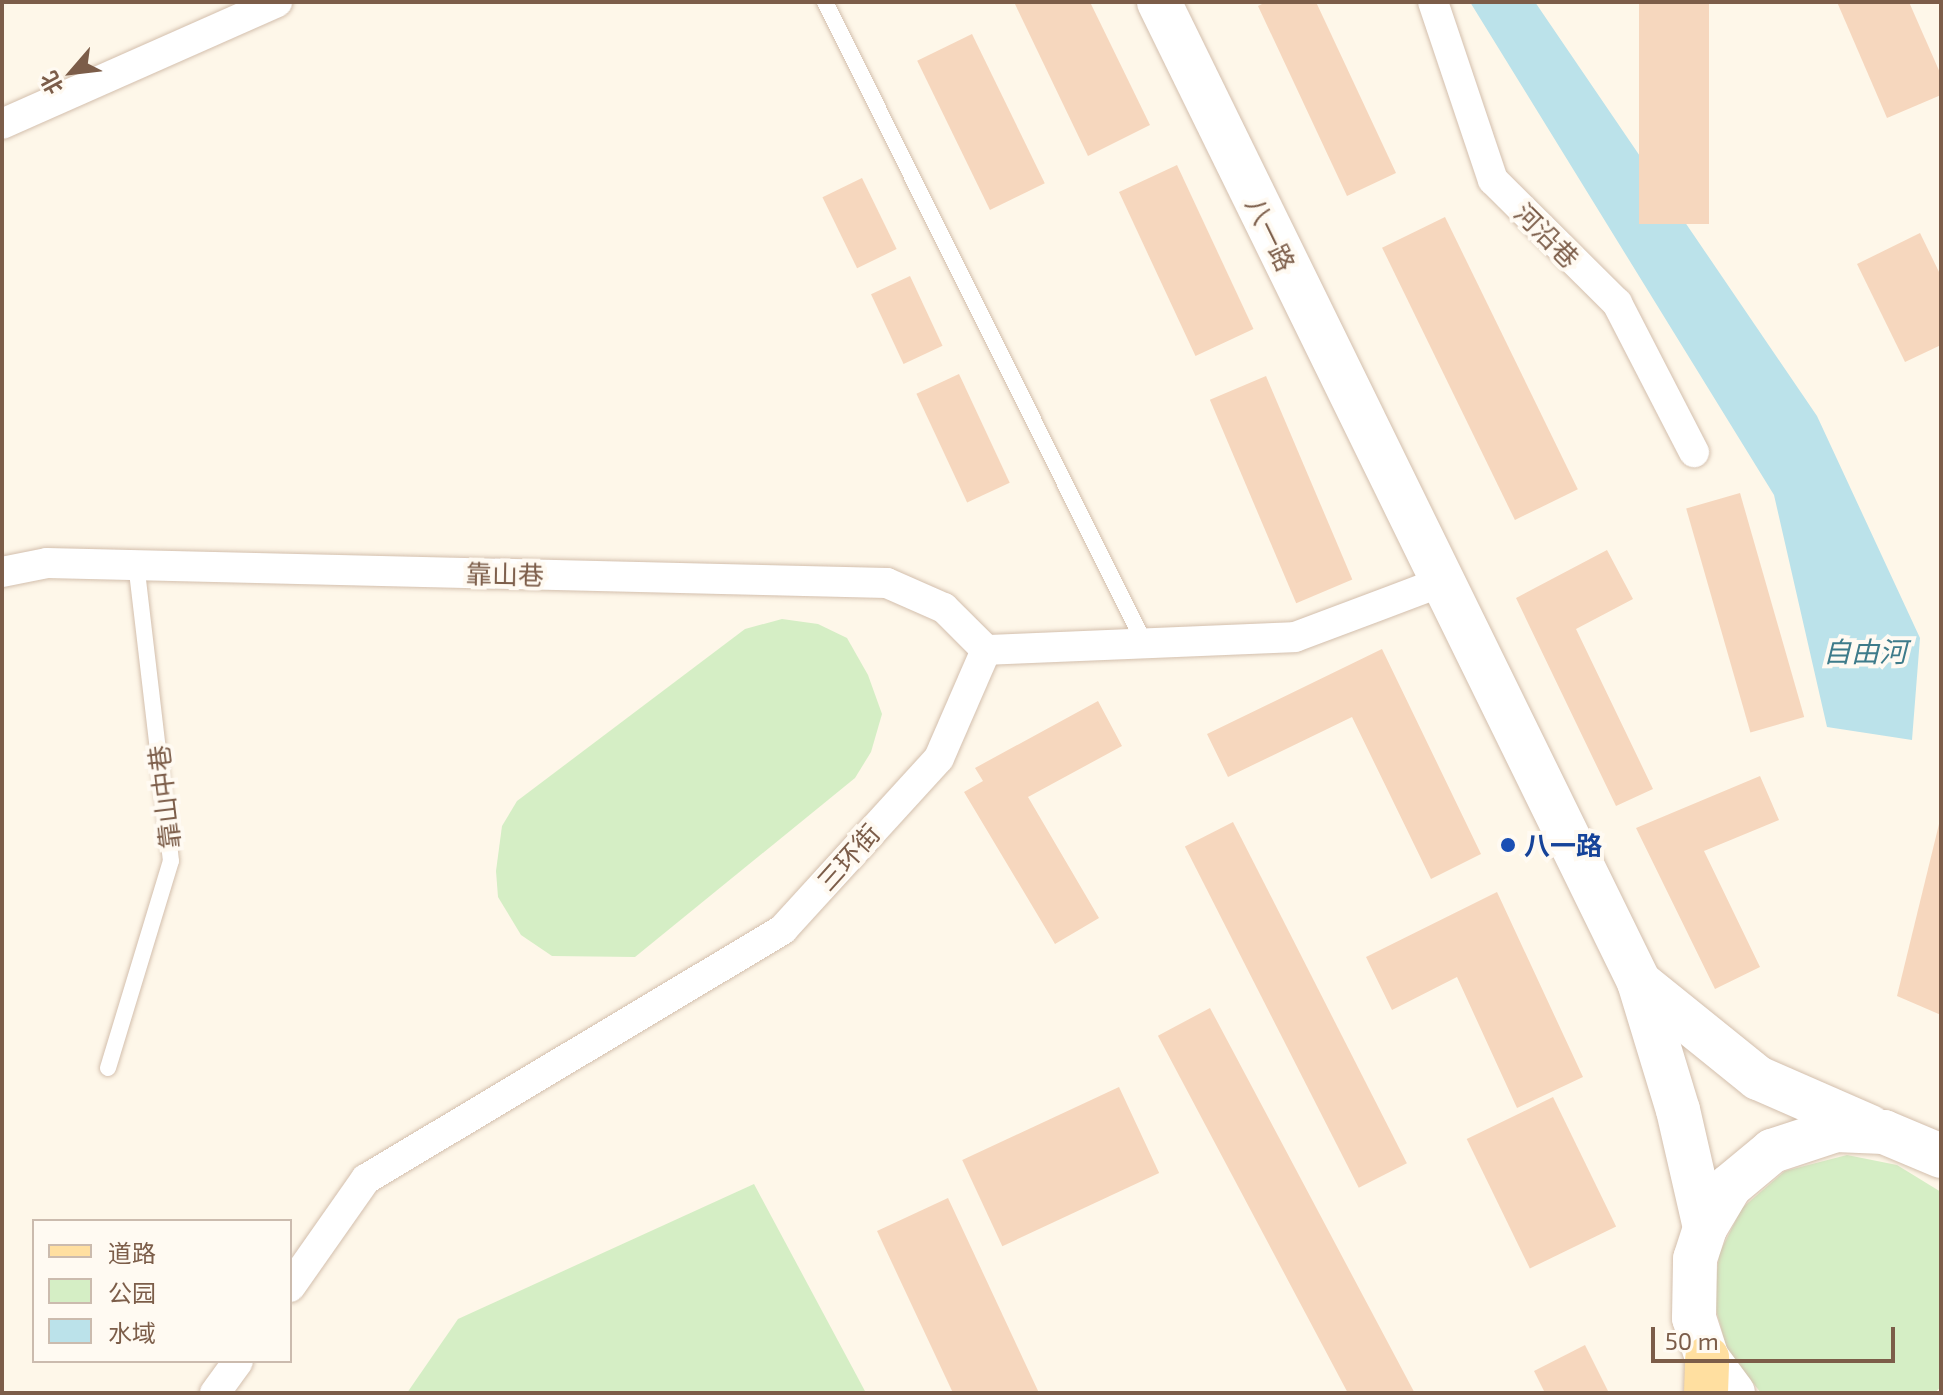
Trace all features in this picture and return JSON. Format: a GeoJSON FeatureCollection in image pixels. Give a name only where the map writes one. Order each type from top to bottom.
{"type":"FeatureCollection","features":[{"type":"Feature","properties":{"kind":"main road","name":"八一路"},"geometry":{"type":"LineString","coordinates":[[1159,2],[1439,583],[1639,982]]}},
{"type":"Feature","properties":{"kind":"main road"},"geometry":{"type":"LineString","coordinates":[[1639,982],[1758,1078],[1941,1156]]}},
{"type":"Feature","properties":{"kind":"main road"},"geometry":{"type":"LineString","coordinates":[[1639,982],[1678,1110],[1705,1228]]}},
{"type":"Feature","properties":{"kind":"main road"},"geometry":{"type":"LineString","coordinates":[[1733,1393],[1706,1375],[1694,1318],[1695,1259],[1705,1228],[1730,1186],[1772,1151],[1836,1130],[1884,1132]]}},
{"type":"Feature","properties":{"kind":"street"},"geometry":{"type":"LineString","coordinates":[[2,124],[277,2]]}},
{"type":"Feature","properties":{"kind":"street","name":"河沿巷"},"geometry":{"type":"LineString","coordinates":[[1433,2],[1493,180],[1617,303],[1694,452]]}},
{"type":"Feature","properties":{"kind":"street","name":"靠山巷"},"geometry":{"type":"LineString","coordinates":[[2,572],[47,563],[887,583],[944,608],[986,650]]}},
{"type":"Feature","properties":{"kind":"street"},"geometry":{"type":"LineString","coordinates":[[986,650],[1295,637],[1439,583]]}},
{"type":"Feature","properties":{"kind":"street","name":"三环街"},"geometry":{"type":"LineString","coordinates":[[292,1284],[366,1179],[783,929],[939,758],[986,650]]}},
{"type":"Feature","properties":{"kind":"street"},"geometry":{"type":"LineString","coordinates":[[215,1393],[237,1363]]}},
{"type":"Feature","properties":{"kind":"lane"},"geometry":{"type":"LineString","coordinates":[[825,2],[1145,644]]}},
{"type":"Feature","properties":{"kind":"lane","name":"靠山中巷"},"geometry":{"type":"LineString","coordinates":[[108,1068],[171,861],[136,565]]}},
{"type":"Feature","properties":{"kind":"green space"},"geometry":{"type":"Polygon","coordinates":[[[782,619],[818,624],[847,638],[868,675],[882,714],[871,752],[855,778],[635,957],[552,956],[521,935],[498,897],[496,871],[502,826],[517,801],[745,629],[782,619]]]}},
{"type":"Feature","properties":{"kind":"green space"},"geometry":{"type":"Polygon","coordinates":[[[1847,1155],[1897,1165],[1941,1192],[1941,1387],[1934,1393],[1761,1393],[1727,1350],[1714,1302],[1719,1254],[1742,1208],[1785,1171],[1847,1155]]]}},
{"type":"Feature","properties":{"kind":"green space"},"geometry":{"type":"Polygon","coordinates":[[[754,1184],[866,1393],[407,1393],[458,1319],[754,1184]]]}},
{"type":"Feature","properties":{"kind":"water","name":"自由河"},"geometry":{"type":"Polygon","coordinates":[[[1470,2],[1535,2],[1817,416],[1920,638],[1912,740],[1827,727],[1774,495],[1470,2]]]}},
{"type":"Feature","properties":{"kind":"building"},"geometry":{"type":"Polygon","coordinates":[[[1014,2],[1090,2],[1150,125],[1088,156],[1014,2]]]}},
{"type":"Feature","properties":{"kind":"building"},"geometry":{"type":"Polygon","coordinates":[[[1266,2],[1316,2],[1396,173],[1347,196],[1258,6],[1266,2]]]}},
{"type":"Feature","properties":{"kind":"building"},"geometry":{"type":"Polygon","coordinates":[[[1639,2],[1709,2],[1709,224],[1639,224],[1639,2]]]}},
{"type":"Feature","properties":{"kind":"building"},"geometry":{"type":"Polygon","coordinates":[[[1837,2],[1909,2],[1941,75],[1941,95],[1887,118],[1837,2]]]}},
{"type":"Feature","properties":{"kind":"building"},"geometry":{"type":"Polygon","coordinates":[[[972,34],[1045,183],[990,210],[917,61],[972,34]]]}},
{"type":"Feature","properties":{"kind":"building"},"geometry":{"type":"Polygon","coordinates":[[[1177,165],[1253,329],[1195,356],[1119,192],[1177,165]]]}},
{"type":"Feature","properties":{"kind":"building"},"geometry":{"type":"Polygon","coordinates":[[[862,178],[897,249],[857,268],[822,197],[862,178]]]}},
{"type":"Feature","properties":{"kind":"building"},"geometry":{"type":"Polygon","coordinates":[[[1445,217],[1578,489],[1515,520],[1382,248],[1445,217]]]}},
{"type":"Feature","properties":{"kind":"building"},"geometry":{"type":"Polygon","coordinates":[[[1920,233],[1941,276],[1941,345],[1905,362],[1857,264],[1920,233]]]}},
{"type":"Feature","properties":{"kind":"building"},"geometry":{"type":"Polygon","coordinates":[[[910,276],[943,346],[904,364],[871,294],[910,276]]]}},
{"type":"Feature","properties":{"kind":"building"},"geometry":{"type":"Polygon","coordinates":[[[959,374],[1010,483],[967,503],[916,394],[959,374]]]}},
{"type":"Feature","properties":{"kind":"building"},"geometry":{"type":"Polygon","coordinates":[[[1266,376],[1352,579],[1296,603],[1210,400],[1266,376]]]}},
{"type":"Feature","properties":{"kind":"building"},"geometry":{"type":"Polygon","coordinates":[[[1740,493],[1804,717],[1750,732],[1686,508],[1740,493]]]}},
{"type":"Feature","properties":{"kind":"building"},"geometry":{"type":"Polygon","coordinates":[[[1607,550],[1633,599],[1576,629],[1653,789],[1616,806],[1516,598],[1607,550]]]}},
{"type":"Feature","properties":{"kind":"building"},"geometry":{"type":"Polygon","coordinates":[[[1382,649],[1481,854],[1431,879],[1352,717],[1228,777],[1207,734],[1382,649]]]}},
{"type":"Feature","properties":{"kind":"building"},"geometry":{"type":"Polygon","coordinates":[[[1098,701],[1122,746],[1028,797],[1099,918],[1055,944],[964,792],[983,781],[975,768],[1098,701]]]}},
{"type":"Feature","properties":{"kind":"building"},"geometry":{"type":"Polygon","coordinates":[[[1760,776],[1779,820],[1704,851],[1760,967],[1715,989],[1636,828],[1760,776]]]}},
{"type":"Feature","properties":{"kind":"building"},"geometry":{"type":"Polygon","coordinates":[[[1941,820],[1941,1015],[1897,996],[1941,820]]]}},
{"type":"Feature","properties":{"kind":"building"},"geometry":{"type":"Polygon","coordinates":[[[1233,822],[1407,1163],[1359,1188],[1185,847],[1233,822]]]}},
{"type":"Feature","properties":{"kind":"building"},"geometry":{"type":"Polygon","coordinates":[[[1497,892],[1583,1077],[1517,1108],[1457,977],[1392,1010],[1366,957],[1497,892]]]}},
{"type":"Feature","properties":{"kind":"building"},"geometry":{"type":"Polygon","coordinates":[[[1210,1008],[1415,1393],[1348,1393],[1158,1036],[1210,1008]]]}},
{"type":"Feature","properties":{"kind":"building"},"geometry":{"type":"Polygon","coordinates":[[[1119,1087],[1159,1173],[1002,1246],[962,1160],[1119,1087]]]}},
{"type":"Feature","properties":{"kind":"building"},"geometry":{"type":"Polygon","coordinates":[[[1553,1097],[1616,1226],[1530,1269],[1467,1139],[1553,1097]]]}},
{"type":"Feature","properties":{"kind":"building"},"geometry":{"type":"Polygon","coordinates":[[[948,1198],[1039,1393],[953,1393],[877,1231],[948,1198]]]}},
{"type":"Feature","properties":{"kind":"building"},"geometry":{"type":"Polygon","coordinates":[[[1585,1345],[1609,1393],[1545,1393],[1534,1371],[1585,1345]]]}},
{"type":"Feature","properties":{"kind":"place","name":"八一路"},"geometry":{"type":"Point","coordinates":[1508,845]}}]}
